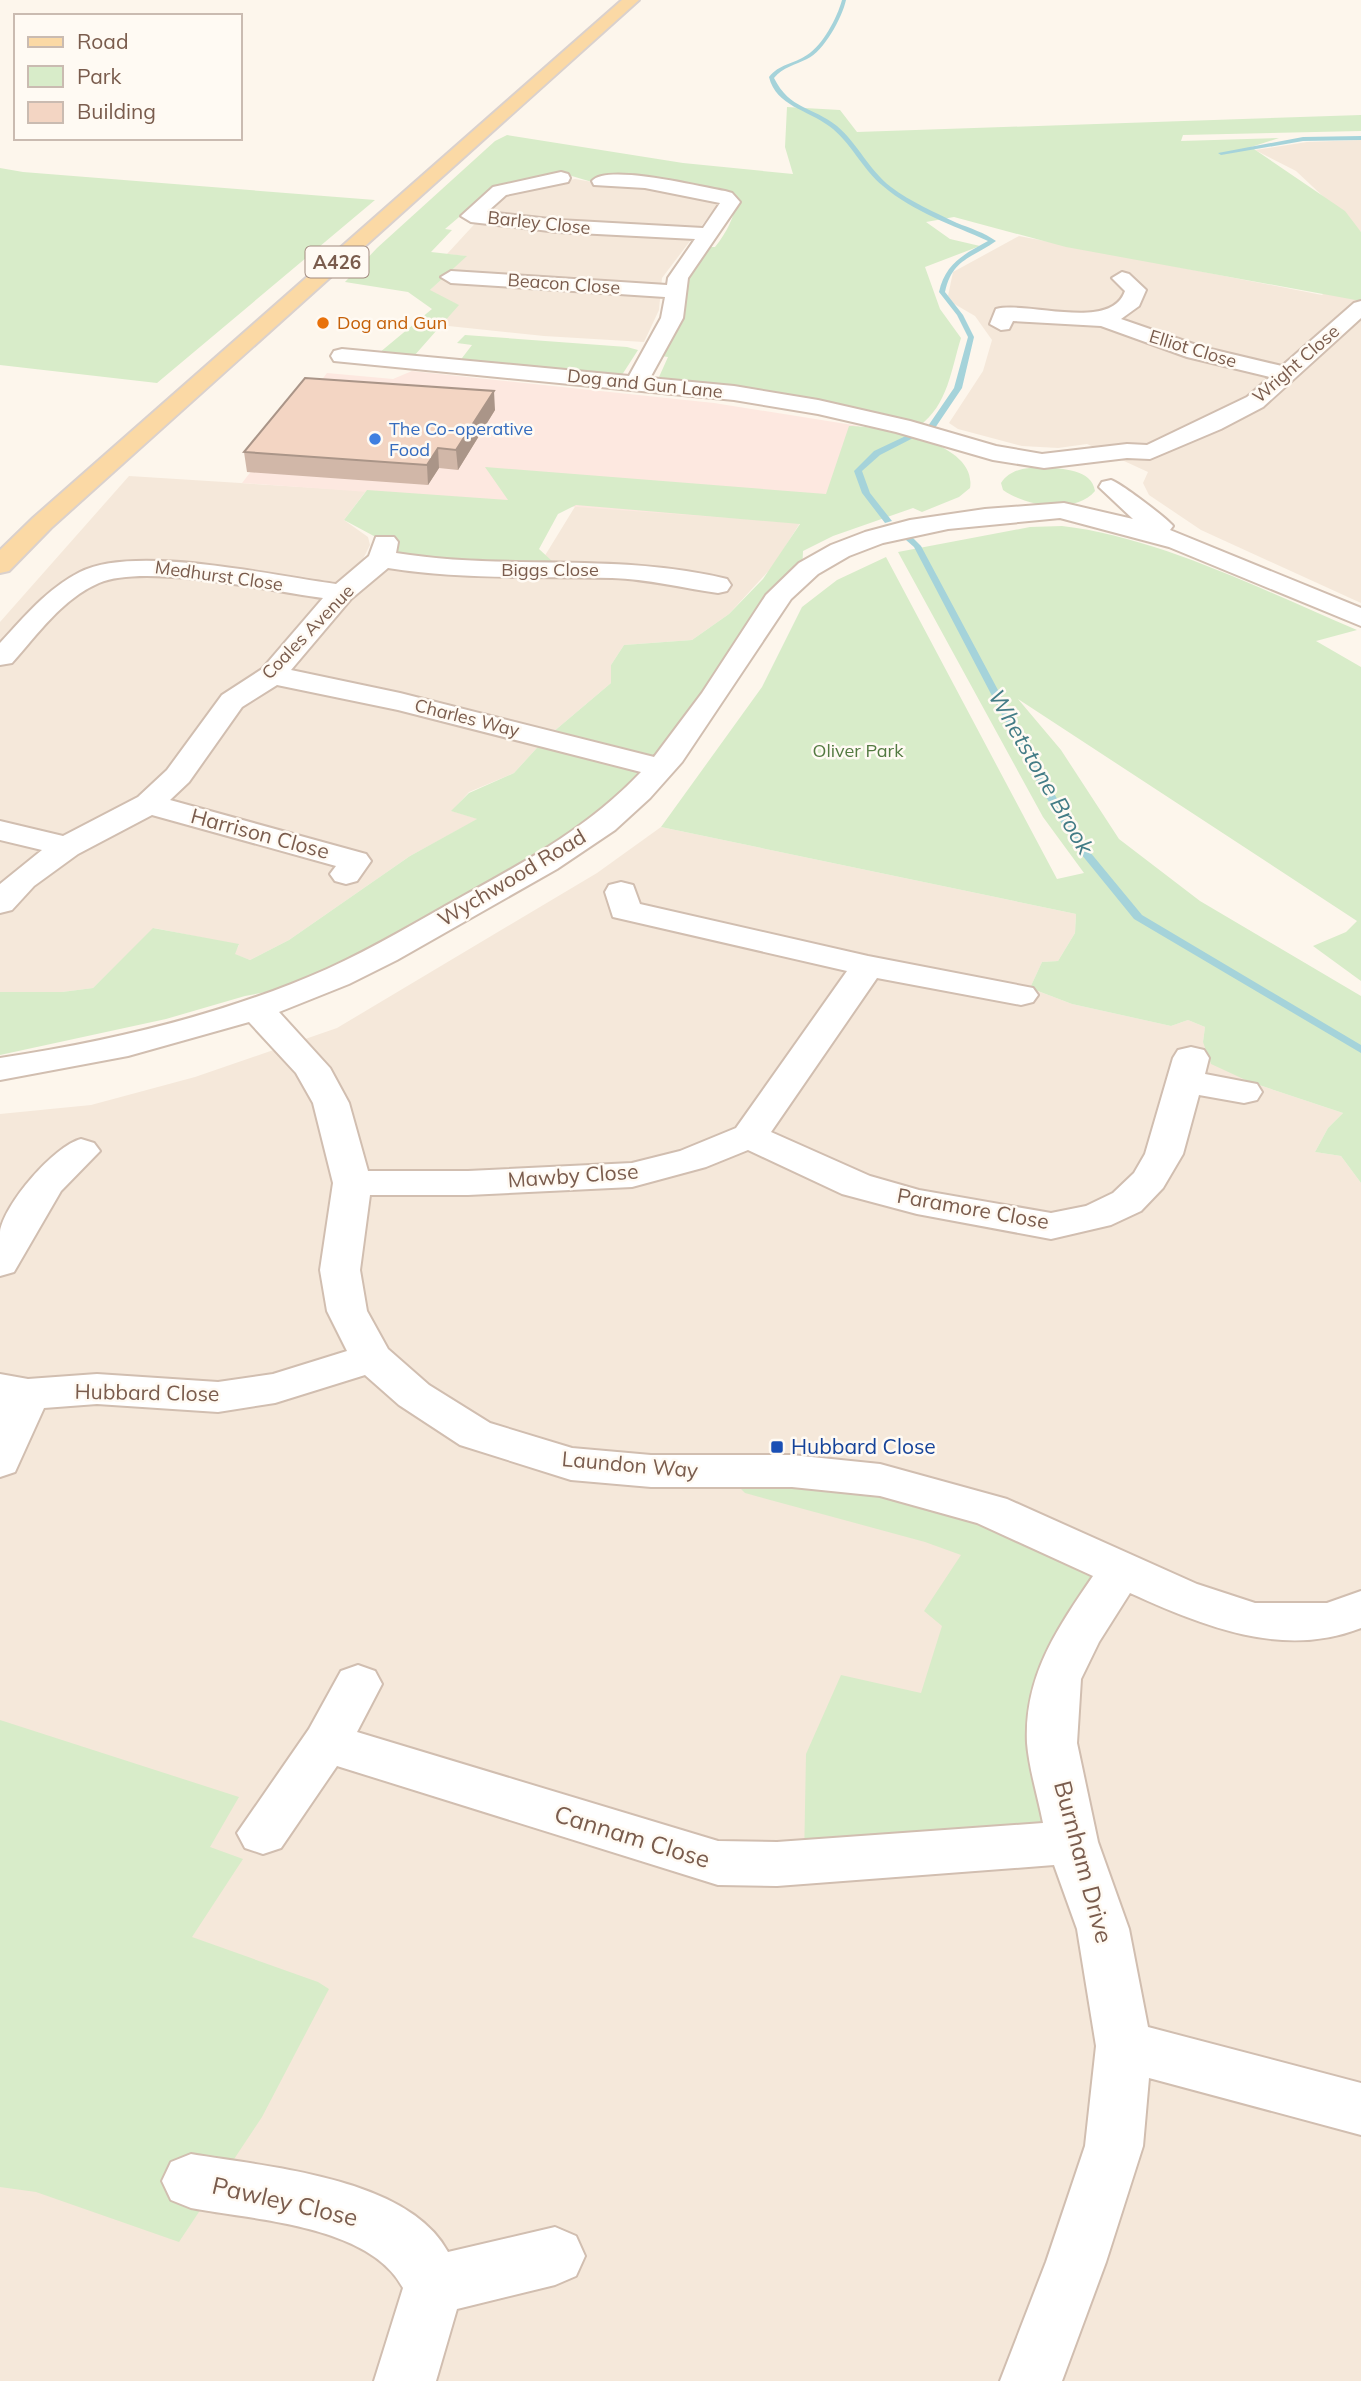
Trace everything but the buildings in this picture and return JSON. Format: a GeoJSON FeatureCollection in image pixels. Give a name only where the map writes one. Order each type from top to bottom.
{"type":"FeatureCollection","features":[{"type":"Feature","properties":{"kind":"main road","name":"A426"},"geometry":{"type":"LineString","coordinates":[[0,565],[42,523],[631,0]]}},
{"type":"Feature","properties":{"kind":"main road","name":"A426"},"geometry":{"type":"LineString","coordinates":[[0,545],[42,523]]}},
{"type":"Feature","properties":{"kind":"street","name":"Barley Close"},"geometry":{"type":"LineString","coordinates":[[561,178],[500,191],[465,223],[709,234]]}},
{"type":"Feature","properties":{"kind":"street"},"geometry":{"type":"LineString","coordinates":[[601,181],[645,182],[725,197],[730,202],[678,278],[672,318],[635,385]]}},
{"type":"Feature","properties":{"kind":"street","name":"Beacon Close"},"geometry":{"type":"LineString","coordinates":[[451,277],[677,292]]}},
{"type":"Feature","properties":{"kind":"street","name":"Elliot Close"},"geometry":{"type":"LineString","coordinates":[[1104,320],[1132,302],[1136,290],[1127,282],[1159,284]]}},
{"type":"Feature","properties":{"kind":"street","name":"Wright Close"},"geometry":{"type":"LineString","coordinates":[[988,485],[1002,466],[1127,451],[1150,452],[1213,425],[1255,402],[1283,373],[1341,338],[1361,307]]}},
{"type":"Feature","properties":{"kind":"street","name":"Elliot Close"},"geometry":{"type":"LineString","coordinates":[[996,316],[1104,320],[1195,352],[1283,373]]}},
{"type":"Feature","properties":{"kind":"street","name":"Dog and Gun Lane"},"geometry":{"type":"LineString","coordinates":[[342,356],[734,393],[818,407],[1001,455],[1041,461]]}},
{"type":"Feature","properties":{"kind":"street","name":"Dog and Gun Lane"},"geometry":{"type":"LineString","coordinates":[[944,438],[968,456],[988,485]]}},
{"type":"Feature","properties":{"kind":"street","name":"Wright Close"},"geometry":{"type":"LineString","coordinates":[[1060,511],[1100,503],[1109,495],[1111,486],[1125,470],[1147,459],[1150,452]]}},
{"type":"Feature","properties":{"kind":"street"},"geometry":{"type":"LineString","coordinates":[[1041,461],[1079,466],[1093,471],[1143,515],[1201,550]]}},
{"type":"Feature","properties":{"kind":"street"},"geometry":{"type":"LineString","coordinates":[[988,485],[1015,506],[1060,511],[1124,524],[1201,550],[1361,618]]}},
{"type":"Feature","properties":{"kind":"street","name":"Wychwood Road"},"geometry":{"type":"LineString","coordinates":[[0,1069],[174,1034],[255,1008],[337,977],[500,889],[578,842],[622,808],[660,768],[789,586],[802,574],[856,544],[916,525],[988,485]]}},
{"type":"Feature","properties":{"kind":"street","name":"Wychwood Road"},"geometry":{"type":"LineString","coordinates":[[916,525],[1060,511]]}},
{"type":"Feature","properties":{"kind":"street","name":"Coales Avenue"},"geometry":{"type":"LineString","coordinates":[[0,903],[23,879],[67,847],[149,804],[178,776],[232,701],[272,675],[342,593],[384,551]]}},
{"type":"Feature","properties":{"kind":"street","name":"Biggs Close"},"geometry":{"type":"LineString","coordinates":[[384,551],[419,565],[520,571],[615,570],[712,594],[742,570]]}},
{"type":"Feature","properties":{"kind":"street","name":"Medhurst Close"},"geometry":{"type":"LineString","coordinates":[[2,657],[23,638],[56,598],[92,576],[146,566],[342,593]]}},
{"type":"Feature","properties":{"kind":"street"},"geometry":{"type":"LineString","coordinates":[[23,638],[51,642]]}},
{"type":"Feature","properties":{"kind":"street","name":"Charles Way"},"geometry":{"type":"LineString","coordinates":[[272,675],[400,702],[660,768]]}},
{"type":"Feature","properties":{"kind":"street","name":"Harrison Close"},"geometry":{"type":"LineString","coordinates":[[149,804],[359,863]]}},
{"type":"Feature","properties":{"kind":"street"},"geometry":{"type":"LineString","coordinates":[[0,830],[67,847]]}},
{"type":"Feature","properties":{"kind":"street"},"geometry":{"type":"LineString","coordinates":[[615,905],[868,966],[1020,995]]}},
{"type":"Feature","properties":{"kind":"street"},"geometry":{"type":"LineString","coordinates":[[749,1136],[815,1046],[868,966]]}},
{"type":"Feature","properties":{"kind":"street","name":"Laundon Way"},"geometry":{"type":"LineString","coordinates":[[255,1008],[312,1068],[331,1103],[352,1183],[340,1270],[347,1311],[372,1357],[414,1395],[475,1434],[571,1464],[651,1471],[792,1471],[880,1480],[991,1511],[1181,1596],[1254,1621],[1330,1621],[1361,1609]]}},
{"type":"Feature","properties":{"kind":"street","name":"Paramore Close"},"geometry":{"type":"LineString","coordinates":[[749,1136],[856,1185],[917,1202],[1051,1226],[1097,1216],[1117,1207],[1127,1202],[1149,1180],[1164,1154],[1188,1070],[1244,1092]]}},
{"type":"Feature","properties":{"kind":"street","name":"Mawby Close"},"geometry":{"type":"LineString","coordinates":[[352,1183],[468,1183],[632,1175],[693,1159],[749,1136]]}},
{"type":"Feature","properties":{"kind":"street"},"geometry":{"type":"LineString","coordinates":[[0,1263],[46,1184],[81,1151]]}},
{"type":"Feature","properties":{"kind":"street","name":"Hubbard Close"},"geometry":{"type":"LineString","coordinates":[[14,1391],[97,1389],[218,1397],[275,1388],[372,1357]]}},
{"type":"Feature","properties":{"kind":"street"},"geometry":{"type":"LineString","coordinates":[[0,1461],[14,1391]]}},
{"type":"Feature","properties":{"kind":"street","name":"Burnham Drive"},"geometry":{"type":"LineString","coordinates":[[1031,2381],[1076,2262],[1114,2146],[1124,2046],[1103,1928],[1072,1842],[1052,1743],[1057,1679],[1079,1634],[1121,1570]]}},
{"type":"Feature","properties":{"kind":"street"},"geometry":{"type":"LineString","coordinates":[[263,1833],[326,1743],[358,1684]]}},
{"type":"Feature","properties":{"kind":"street","name":"Cannam Close"},"geometry":{"type":"LineString","coordinates":[[326,1743],[718,1863],[777,1864],[1072,1842]]}},
{"type":"Feature","properties":{"kind":"street"},"geometry":{"type":"LineString","coordinates":[[1124,2046],[1361,2109]]}},
{"type":"Feature","properties":{"kind":"street","name":"Pawley Close"},"geometry":{"type":"LineString","coordinates":[[191,2182],[289,2199],[365,2218],[412,2248],[434,2285]]}},
{"type":"Feature","properties":{"kind":"street"},"geometry":{"type":"LineString","coordinates":[[405,2381],[434,2285],[555,2256]]}},
{"type":"Feature","properties":{"kind":"shaded area"},"geometry":{"type":"Polygon","coordinates":[[[1361,140],[1361,232],[1296,171],[1255,150],[1307,142],[1361,140]]]}},
{"type":"Feature","properties":{"kind":"shaded area"},"geometry":{"type":"Polygon","coordinates":[[[575,179],[610,185],[629,184],[724,202],[719,212],[712,212],[662,278],[659,310],[644,342],[544,336],[439,325],[458,305],[429,291],[466,256],[447,254],[493,204],[504,193],[575,179]]]}},
{"type":"Feature","properties":{"kind":"shaded area"},"geometry":{"type":"Polygon","coordinates":[[[1019,236],[1322,295],[1361,255],[1361,603],[1201,530],[1149,495],[1143,483],[1148,472],[1087,444],[1058,448],[1022,446],[958,429],[949,423],[983,371],[992,340],[975,316],[951,302],[948,296],[953,272],[1019,236]]]}},
{"type":"Feature","properties":{"kind":"shaded area"},"geometry":{"type":"Polygon","coordinates":[[[412,371],[714,403],[859,426],[842,491],[800,523],[242,483],[327,373],[393,379],[412,371]]]}},
{"type":"Feature","properties":{"kind":"shaded area"},"geometry":{"type":"Polygon","coordinates":[[[129,476],[366,491],[344,520],[368,537],[370,545],[362,561],[415,571],[475,576],[541,578],[541,562],[576,505],[800,523],[773,566],[729,614],[692,640],[624,645],[611,665],[611,683],[546,738],[514,773],[469,792],[452,811],[478,819],[410,856],[289,940],[250,960],[234,954],[239,945],[154,928],[93,988],[62,992],[0,992],[0,622],[129,476]]]}},
{"type":"Feature","properties":{"kind":"shaded area"},"geometry":{"type":"Polygon","coordinates":[[[661,827],[1076,914],[1075,933],[1058,961],[1042,962],[1030,988],[1072,1004],[1171,1026],[1188,1020],[1205,1027],[1203,1042],[1250,1082],[1343,1113],[1328,1128],[1315,1152],[1341,1156],[1361,1183],[1361,2381],[0,2381],[0,1114],[91,1105],[195,1077],[337,1028],[597,873],[661,827]]]}},
{"type":"Feature","properties":{"kind":"green space"},"geometry":{"type":"Polygon","coordinates":[[[787,107],[840,110],[857,132],[1361,115],[1361,131],[1183,135],[1181,141],[1279,138],[1251,147],[1345,211],[1361,232],[1361,301],[1066,247],[954,217],[926,222],[950,239],[980,246],[925,267],[940,309],[961,338],[942,397],[929,418],[919,426],[659,377],[668,357],[661,356],[681,318],[687,276],[708,247],[715,247],[729,225],[738,202],[599,178],[592,182],[565,174],[491,190],[445,229],[452,230],[431,252],[467,256],[430,290],[459,305],[414,356],[379,353],[432,309],[408,292],[345,282],[377,248],[495,141],[507,135],[683,163],[793,174],[785,147],[787,107]]]}},
{"type":"Feature","properties":{"kind":"green space"},"geometry":{"type":"Polygon","coordinates":[[[0,168],[375,200],[157,383],[0,365],[0,168]]]}},
{"type":"Feature","properties":{"kind":"green space"},"geometry":{"type":"Polygon","coordinates":[[[465,335],[638,350],[620,378],[459,362],[472,345],[457,343],[465,335]]]}},
{"type":"Feature","properties":{"kind":"green space"},"geometry":{"type":"Polygon","coordinates":[[[849,426],[904,433],[944,448],[959,459],[968,472],[970,488],[959,497],[922,512],[913,508],[833,536],[803,551],[802,574],[622,808],[326,981],[245,996],[166,1019],[0,1055],[0,992],[62,992],[93,988],[153,928],[239,944],[235,954],[250,960],[289,940],[410,856],[477,819],[451,811],[469,793],[514,773],[546,738],[611,683],[611,665],[624,645],[692,640],[729,614],[763,579],[800,524],[576,505],[558,514],[539,549],[552,561],[551,571],[382,559],[385,542],[344,520],[367,490],[508,500],[485,467],[826,494],[849,426]]]}},
{"type":"Feature","properties":{"kind":"green space"},"geometry":{"type":"Polygon","coordinates":[[[1044,467],[1082,474],[1093,484],[1095,491],[1086,499],[1075,503],[1050,506],[1012,496],[1003,490],[1001,483],[1010,474],[1044,467]]]}},
{"type":"Feature","properties":{"kind":"green space","name":"Oliver Park"},"geometry":{"type":"Polygon","coordinates":[[[1062,526],[1099,532],[1174,554],[1250,583],[1357,630],[1316,641],[1361,667],[1361,981],[1313,946],[1346,932],[1357,921],[1018,699],[1061,750],[1119,839],[1200,901],[1361,996],[1361,1183],[1341,1156],[1315,1152],[1328,1128],[1343,1113],[1250,1082],[1211,1064],[1203,1042],[1205,1027],[1188,1020],[1171,1026],[1072,1004],[1030,988],[1042,962],[1058,961],[1075,933],[1076,914],[661,827],[762,687],[802,607],[837,580],[886,557],[1057,879],[1084,873],[1043,817],[898,552],[1030,527],[1062,526]]]}},
{"type":"Feature","properties":{"kind":"green space"},"geometry":{"type":"Polygon","coordinates":[[[723,1471],[880,1480],[1121,1570],[1079,1634],[1072,1842],[804,1861],[806,1754],[841,1675],[921,1693],[942,1626],[924,1611],[961,1555],[925,1542],[745,1493],[723,1471]]]}},
{"type":"Feature","properties":{"kind":"green space"},"geometry":{"type":"Polygon","coordinates":[[[0,1720],[239,1797],[210,1847],[243,1859],[192,1937],[318,1982],[329,1989],[262,2117],[179,2242],[36,2192],[0,2187],[0,1720]]]}},
{"type":"Feature","properties":{"kind":"waterway","name":"Whetstone Brook"},"geometry":{"type":"LineString","coordinates":[[844,0],[835,22],[813,52],[804,59],[783,67],[771,78],[777,89],[790,103],[833,126],[878,179],[898,195],[993,241],[959,260],[944,281],[942,292],[960,315],[971,337],[958,388],[932,426]]}},
{"type":"Feature","properties":{"kind":"waterway"},"geometry":{"type":"LineString","coordinates":[[1221,153],[1303,139],[1361,138]]}},
{"type":"Feature","properties":{"kind":"waterway","name":"Whetstone Brook"},"geometry":{"type":"LineString","coordinates":[[888,521],[866,493],[858,471],[877,453],[913,436]]}},
{"type":"Feature","properties":{"kind":"waterway","name":"Whetstone Brook"},"geometry":{"type":"LineString","coordinates":[[910,540],[917,546],[1041,780],[1081,847],[1138,917],[1361,1050]]}},
{"type":"Feature","properties":{"kind":"place","name":"Dog and Gun"},"geometry":{"type":"Point","coordinates":[323,323]}},
{"type":"Feature","properties":{"kind":"place","name":"The Co-operative Food"},"geometry":{"type":"Point","coordinates":[375,439]}},
{"type":"Feature","properties":{"kind":"place","name":"Hubbard Close"},"geometry":{"type":"Point","coordinates":[777,1447]}}]}
